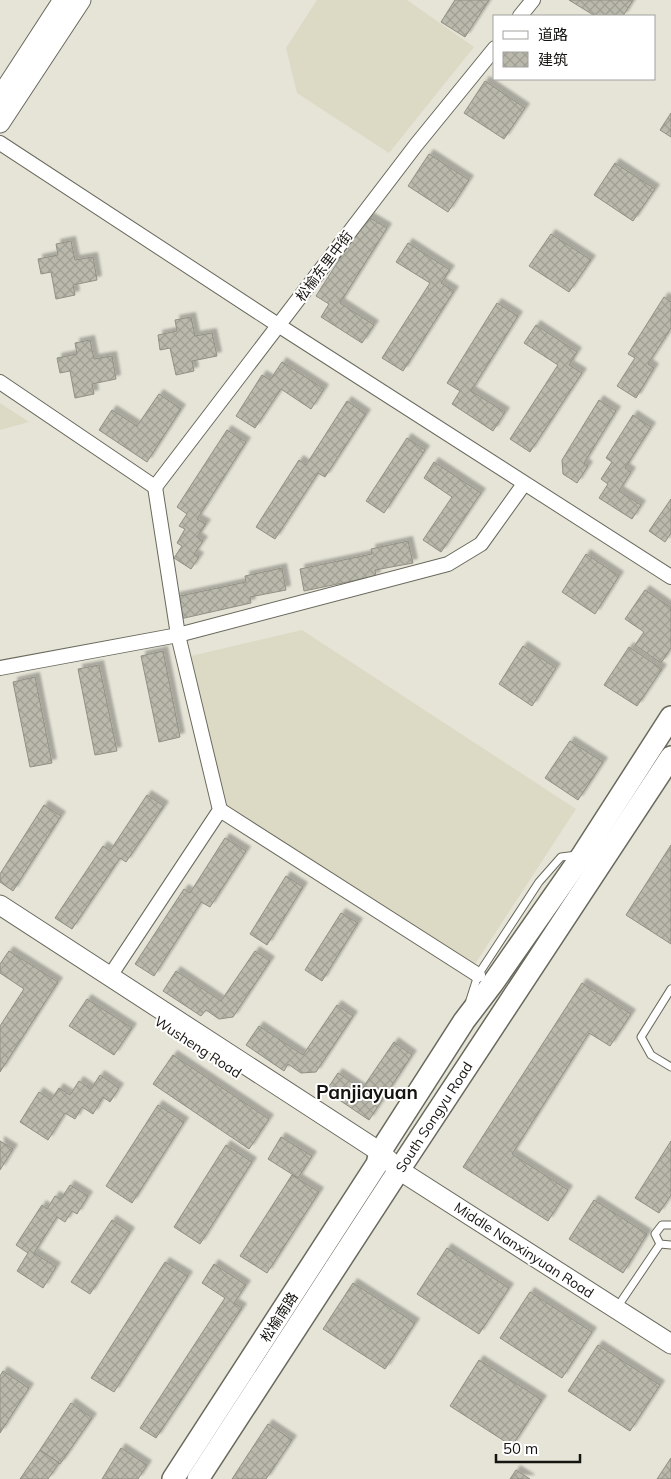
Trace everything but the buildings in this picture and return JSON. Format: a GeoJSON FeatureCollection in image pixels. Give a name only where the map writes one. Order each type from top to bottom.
{"type":"FeatureCollection","features":[{"type":"Feature","properties":{"kind":"main road","name":"South Songyu Road"},"geometry":{"type":"LineString","coordinates":[[378,1158],[464,1021],[493,983],[582,854],[671,717]]}},
{"type":"Feature","properties":{"kind":"main road","name":"South Songyu Road"},"geometry":{"type":"LineString","coordinates":[[198,1479],[671,757]]}},
{"type":"Feature","properties":{"kind":"main road","name":"松榆南路"},"geometry":{"type":"LineString","coordinates":[[173,1479],[378,1158]]}},
{"type":"Feature","properties":{"kind":"street"},"geometry":{"type":"LineString","coordinates":[[0,97],[63,0]]}},
{"type":"Feature","properties":{"kind":"street"},"geometry":{"type":"LineString","coordinates":[[0,123],[81,0]]}},
{"type":"Feature","properties":{"kind":"street"},"geometry":{"type":"LineString","coordinates":[[521,15],[533,0]]}},
{"type":"Feature","properties":{"kind":"street","name":"松榆东里中街"},"geometry":{"type":"LineString","coordinates":[[155,486],[416,145],[493,50]]}},
{"type":"Feature","properties":{"kind":"street"},"geometry":{"type":"LineString","coordinates":[[0,142],[278,325],[671,577]]}},
{"type":"Feature","properties":{"kind":"street"},"geometry":{"type":"LineString","coordinates":[[0,382],[155,486],[178,635],[220,810],[478,975]]}},
{"type":"Feature","properties":{"kind":"street"},"geometry":{"type":"LineString","coordinates":[[0,668],[178,635],[448,564],[481,544],[524,484]]}},
{"type":"Feature","properties":{"kind":"street"},"geometry":{"type":"LineString","coordinates":[[110,976],[220,810]]}},
{"type":"Feature","properties":{"kind":"street","name":"Wusheng Road"},"geometry":{"type":"LineString","coordinates":[[0,905],[110,976],[378,1158]]}},
{"type":"Feature","properties":{"kind":"street","name":"Wusheng Road"},"geometry":{"type":"LineString","coordinates":[[0,918],[378,1158]]}},
{"type":"Feature","properties":{"kind":"street","name":"Middle Nanxinyuan Road"},"geometry":{"type":"LineString","coordinates":[[378,1158],[671,1344]]}},
{"type":"Feature","properties":{"kind":"lane"},"geometry":{"type":"LineString","coordinates":[[464,1021],[478,975],[539,882],[561,857],[582,854]]}},
{"type":"Feature","properties":{"kind":"lane"},"geometry":{"type":"LineString","coordinates":[[671,989],[640,1037],[651,1054],[671,1067]]}},
{"type":"Feature","properties":{"kind":"lane"},"geometry":{"type":"LineString","coordinates":[[660,1244],[655,1234],[662,1225],[671,1226]]}},
{"type":"Feature","properties":{"kind":"lane"},"geometry":{"type":"LineString","coordinates":[[616,1309],[660,1244]]}},
{"type":"Feature","properties":{"kind":"lane"},"geometry":{"type":"LineString","coordinates":[[660,1244],[671,1245]]}},
{"type":"Feature","properties":{"kind":"shaded area"},"geometry":{"type":"Polygon","coordinates":[[[317,0],[407,0],[474,47],[389,153],[297,93],[286,48],[317,0]]]}},
{"type":"Feature","properties":{"kind":"shaded area"},"geometry":{"type":"Polygon","coordinates":[[[0,403],[29,422],[0,430],[0,403]]]}},
{"type":"Feature","properties":{"kind":"shaded area"},"geometry":{"type":"Polygon","coordinates":[[[302,630],[576,809],[473,967],[224,805],[191,656],[302,630]]]}},
{"type":"Feature","properties":{"kind":"district","name":"Panjiayuan"},"geometry":{"type":"Point","coordinates":[367,1092]}}]}
